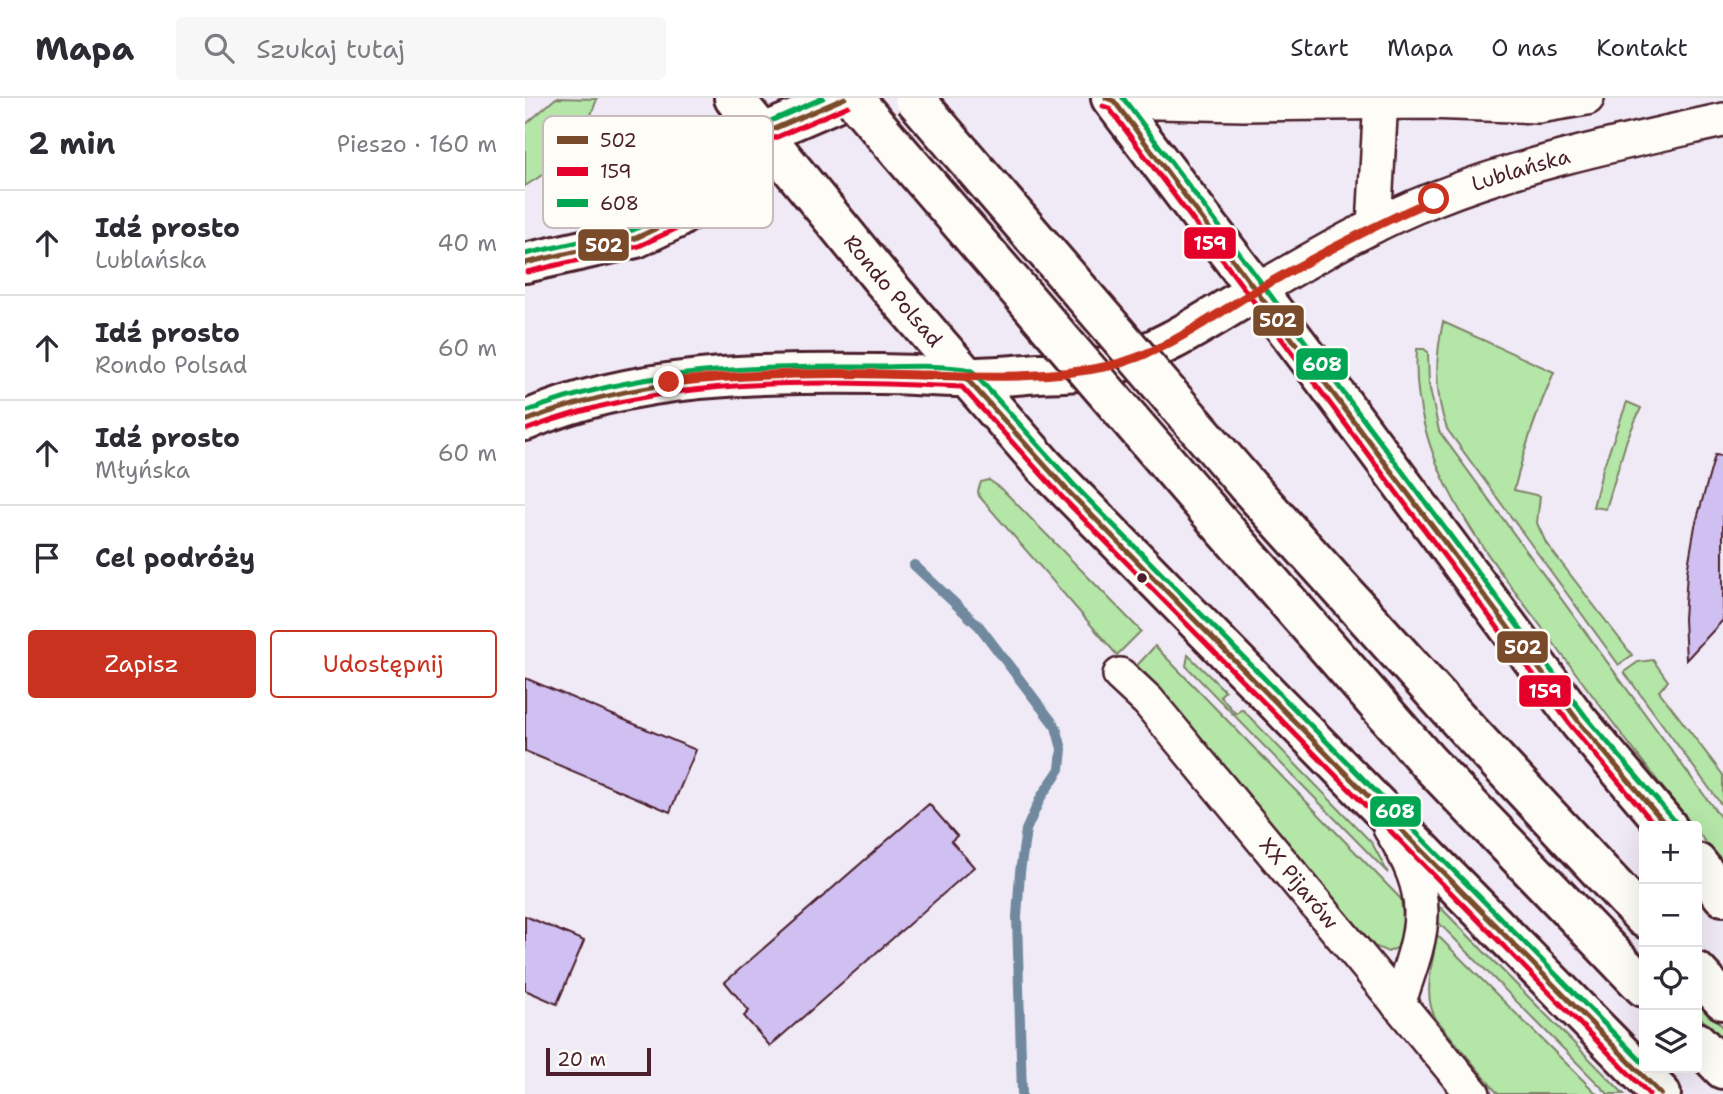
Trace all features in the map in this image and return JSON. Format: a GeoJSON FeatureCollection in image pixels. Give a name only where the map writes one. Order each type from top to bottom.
{"type":"FeatureCollection","features":[{"type":"Feature","properties":{"kind":"main road"},"geometry":{"type":"LineString","coordinates":[[734,98],[748,116]]}},
{"type":"Feature","properties":{"kind":"main road"},"geometry":{"type":"LineString","coordinates":[[773,129],[845,98]]}},
{"type":"Feature","properties":{"kind":"main road"},"geometry":{"type":"LineString","coordinates":[[853,98],[1427,761],[1639,982]]}},
{"type":"Feature","properties":{"kind":"main road"},"geometry":{"type":"LineString","coordinates":[[914,98],[1246,484],[1468,730],[1639,913]]}},
{"type":"Feature","properties":{"kind":"main road"},"geometry":{"type":"LineString","coordinates":[[1110,99],[1258,290],[1579,722],[1663,821]]}},
{"type":"Feature","properties":{"kind":"main road","name":"Rondo Polsad"},"geometry":{"type":"LineString","coordinates":[[773,147],[966,377],[1067,491],[1661,1094]]}},
{"type":"Feature","properties":{"kind":"main road"},"geometry":{"type":"LineString","coordinates":[[525,263],[636,238],[657,228]]}},
{"type":"Feature","properties":{"kind":"main road"},"geometry":{"type":"LineString","coordinates":[[525,421],[581,401],[627,390],[723,376],[879,374],[966,377],[1065,372],[1110,366],[1157,349],[1258,290]]}},
{"type":"Feature","properties":{"kind":"main road"},"geometry":{"type":"LineString","coordinates":[[1702,869],[1723,896]]}},
{"type":"Feature","properties":{"kind":"main road"},"geometry":{"type":"LineString","coordinates":[[1702,977],[1723,1000]]}},
{"type":"Feature","properties":{"kind":"main road"},"geometry":{"type":"LineString","coordinates":[[1702,1047],[1723,1069]]}},
{"type":"Feature","properties":{"kind":"street"},"geometry":{"type":"LineString","coordinates":[[1110,99],[1233,104],[1380,101],[1539,106],[1587,98]]}},
{"type":"Feature","properties":{"kind":"street"},"geometry":{"type":"LineString","coordinates":[[1374,226],[1380,101]]}},
{"type":"Feature","properties":{"kind":"street","name":"Lublańska"},"geometry":{"type":"LineString","coordinates":[[1258,290],[1374,226],[1434,199],[1536,164],[1723,120]]}},
{"type":"Feature","properties":{"kind":"street","name":"XX Pijarów"},"geometry":{"type":"LineString","coordinates":[[1120,675],[1147,701],[1473,1094]]}},
{"type":"Feature","properties":{"kind":"street"},"geometry":{"type":"LineString","coordinates":[[1360,786],[1405,854],[1421,901],[1420,939],[1398,1004]]}},
{"type":"Feature","properties":{"kind":"green space"},"geometry":{"type":"Polygon","coordinates":[[[556,98],[597,99],[590,116],[543,116],[543,174],[525,186],[525,125],[556,98]]]}},
{"type":"Feature","properties":{"kind":"green space"},"geometry":{"type":"Polygon","coordinates":[[[1443,322],[1554,372],[1531,430],[1514,490],[1540,496],[1537,523],[1546,543],[1632,655],[1619,665],[1447,429],[1437,376],[1443,322]]]}},
{"type":"Feature","properties":{"kind":"green space"},"geometry":{"type":"Polygon","coordinates":[[[1417,349],[1424,349],[1428,352],[1429,384],[1439,431],[1723,821],[1723,865],[1702,838],[1702,821],[1689,821],[1480,543],[1458,508],[1440,471],[1426,432],[1418,392],[1417,349]]]}},
{"type":"Feature","properties":{"kind":"green space"},"geometry":{"type":"Polygon","coordinates":[[[1627,402],[1641,408],[1627,439],[1606,509],[1593,507],[1603,468],[1627,402]]]}},
{"type":"Feature","properties":{"kind":"green space"},"geometry":{"type":"Polygon","coordinates":[[[989,480],[1002,489],[1141,631],[1117,655],[979,496],[981,482],[989,480]]]}},
{"type":"Feature","properties":{"kind":"green space"},"geometry":{"type":"Polygon","coordinates":[[[1155,646],[1401,899],[1404,930],[1399,947],[1388,952],[1374,946],[1145,673],[1139,679],[1131,672],[1155,646]]]}},
{"type":"Feature","properties":{"kind":"green space"},"geometry":{"type":"Polygon","coordinates":[[[1188,655],[1225,691],[1220,696],[1236,714],[1242,709],[1372,843],[1388,873],[1186,666],[1188,655]]]}},
{"type":"Feature","properties":{"kind":"green space"},"geometry":{"type":"Polygon","coordinates":[[[1653,660],[1668,681],[1659,691],[1723,775],[1723,807],[1624,672],[1638,662],[1653,660]]]}},
{"type":"Feature","properties":{"kind":"green space"},"geometry":{"type":"Polygon","coordinates":[[[1437,907],[1441,908],[1624,1094],[1608,1094],[1437,921],[1437,907]]]}},
{"type":"Feature","properties":{"kind":"green space"},"geometry":{"type":"Polygon","coordinates":[[[1436,934],[1597,1094],[1498,1094],[1436,1019],[1432,1009],[1429,988],[1436,934]]]}},
{"type":"Feature","properties":{"kind":"green space"},"geometry":{"type":"Polygon","coordinates":[[[1702,1004],[1723,1027],[1723,1041],[1702,1019],[1702,1004]]]}},
{"type":"Feature","properties":{"kind":"building"},"geometry":{"type":"Polygon","coordinates":[[[1715,455],[1723,456],[1723,620],[1686,660],[1684,619],[1687,572],[1695,526],[1715,455]]]}},
{"type":"Feature","properties":{"kind":"building"},"geometry":{"type":"Polygon","coordinates":[[[525,678],[696,750],[670,812],[525,751],[525,678]]]}},
{"type":"Feature","properties":{"kind":"building"},"geometry":{"type":"Polygon","coordinates":[[[929,804],[957,836],[951,841],[974,867],[770,1046],[744,1016],[749,1011],[725,982],[929,804]]]}},
{"type":"Feature","properties":{"kind":"building"},"geometry":{"type":"Polygon","coordinates":[[[525,916],[584,941],[557,1004],[525,990],[525,916]]]}},
{"type":"Feature","properties":{"kind":"waterway"},"geometry":{"type":"LineString","coordinates":[[914,565],[979,626],[1056,727],[1062,749],[1060,769],[1041,797],[1026,830],[1020,872],[1017,917],[1022,1094]]}},
{"type":"Feature","properties":{"kind":"transit line","name":"608"},"geometry":{"type":"LineString","coordinates":[[773,120],[823,98]]}},
{"type":"Feature","properties":{"kind":"transit line","name":"502"},"geometry":{"type":"LineString","coordinates":[[773,129],[845,98]]}},
{"type":"Feature","properties":{"kind":"transit line","name":"502"},"geometry":{"type":"LineString","coordinates":[[1106,98],[1114,101],[1579,722],[1663,821]]}},
{"type":"Feature","properties":{"kind":"transit line","name":"608"},"geometry":{"type":"LineString","coordinates":[[1123,98],[1586,717],[1674,820]]}},
{"type":"Feature","properties":{"kind":"transit line","name":"159"},"geometry":{"type":"LineString","coordinates":[[773,139],[848,106]]}},
{"type":"Feature","properties":{"kind":"transit line","name":"159"},"geometry":{"type":"LineString","coordinates":[[1103,106],[1109,108],[1572,727],[1652,821]]}},
{"type":"Feature","properties":{"kind":"transit line","name":"608"},"geometry":{"type":"LineString","coordinates":[[525,254],[637,228]]}},
{"type":"Feature","properties":{"kind":"transit line","name":"502"},"geometry":{"type":"LineString","coordinates":[[525,263],[636,238],[657,228]]}},
{"type":"Feature","properties":{"kind":"transit line","name":"159"},"geometry":{"type":"LineString","coordinates":[[527,272],[639,246],[678,228]]}},
{"type":"Feature","properties":{"kind":"transit line","name":"608"},"geometry":{"type":"LineString","coordinates":[[525,412],[609,387],[695,373],[825,367],[934,366],[971,370],[1074,485],[1639,1059]]}},
{"type":"Feature","properties":{"kind":"transit line","name":"502"},"geometry":{"type":"LineString","coordinates":[[525,421],[578,403],[687,382],[799,374],[966,378],[1068,491],[1661,1094]]}},
{"type":"Feature","properties":{"kind":"transit line","name":"159"},"geometry":{"type":"LineString","coordinates":[[528,429],[633,399],[687,391],[797,383],[962,387],[1062,497],[1649,1094]]}},
{"type":"Feature","properties":{"kind":"route"},"geometry":{"type":"LineString","coordinates":[[669,382],[723,376],[879,374],[966,377],[1065,372],[1110,366],[1157,349],[1318,255],[1434,199]]}}]}
